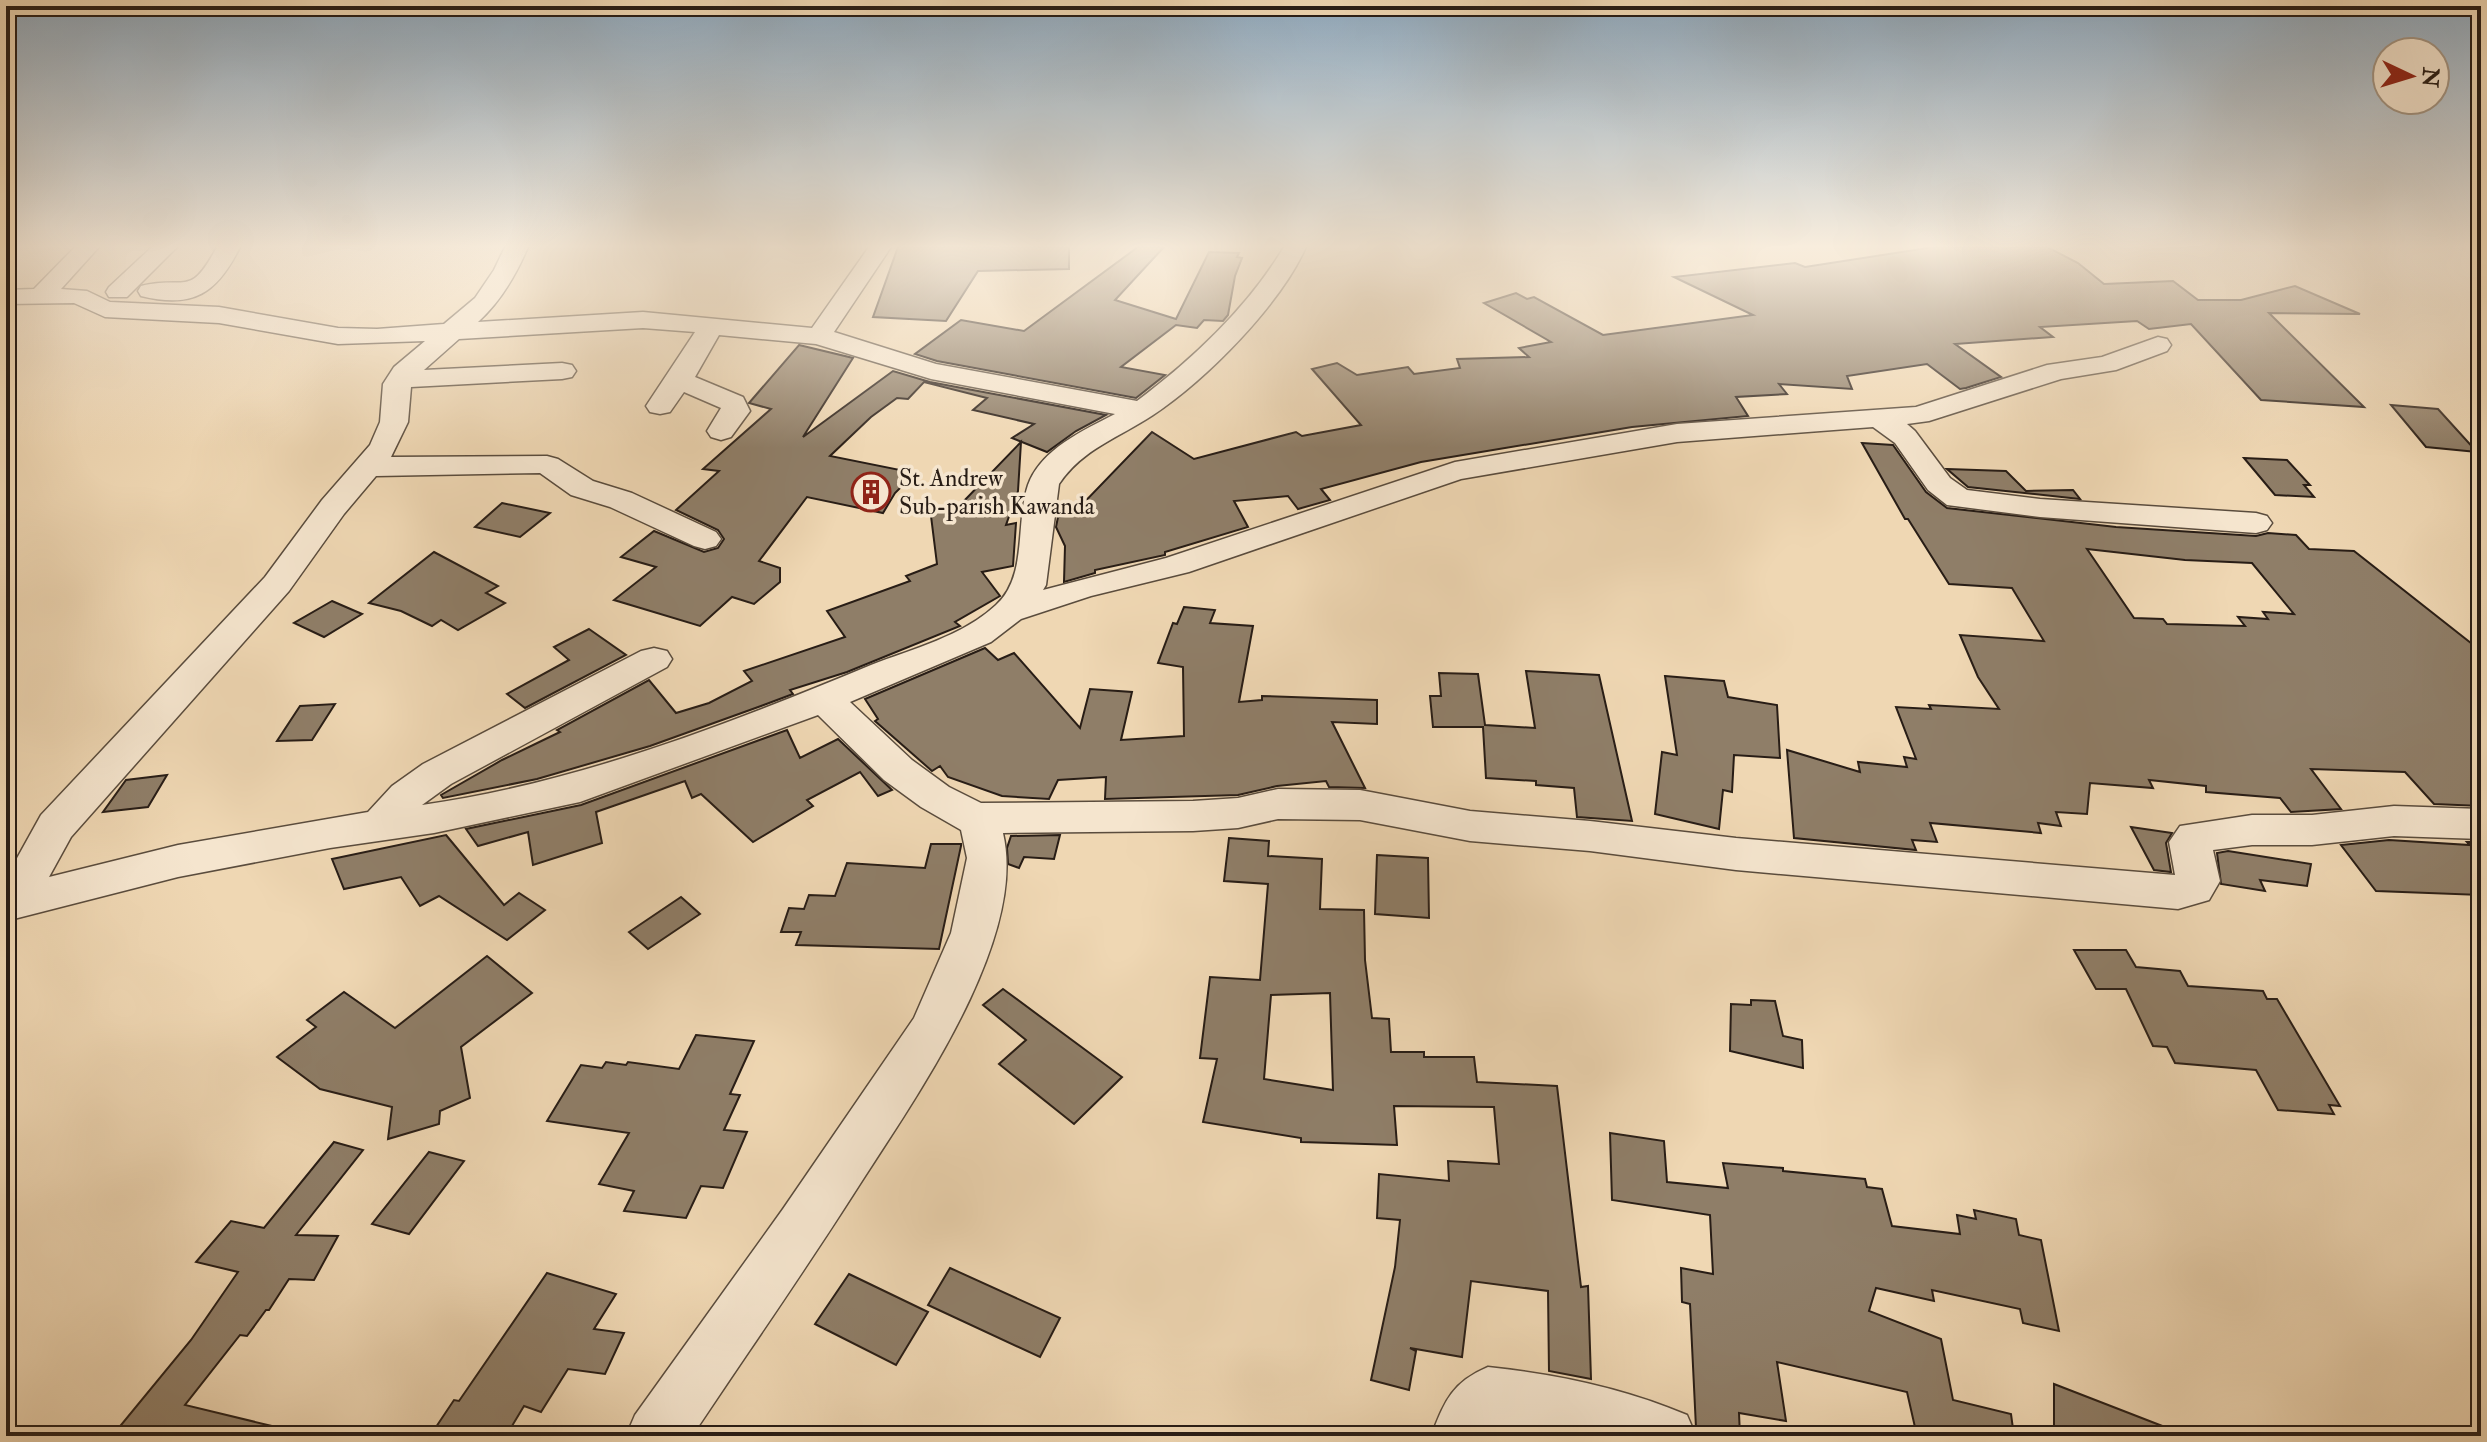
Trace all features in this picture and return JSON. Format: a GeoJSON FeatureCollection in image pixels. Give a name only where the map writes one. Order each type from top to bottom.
{"type":"FeatureCollection","features":[{"type":"Feature","properties":{"kind":"street"},"geometry":{"type":"LineString","coordinates":[[206,314],[312,334],[377,337],[455,329],[643,320],[712,325],[819,336],[931,371],[1141,410]]}},
{"type":"Feature","properties":{"kind":"street"},"geometry":{"type":"LineString","coordinates":[[11,903],[56,826],[277,584],[333,507],[384,447],[394,422],[400,379],[417,359],[471,314]]}},
{"type":"Feature","properties":{"kind":"street"},"geometry":{"type":"LineString","coordinates":[[819,336],[834,314]]}},
{"type":"Feature","properties":{"kind":"street"},"geometry":{"type":"LineString","coordinates":[[11,903],[178,861],[434,818],[580,788],[824,699],[979,634],[1009,612],[1029,585],[1044,484],[1052,470],[1068,451],[1163,395],[1244,314]]}},
{"type":"Feature","properties":{"kind":"street"},"geometry":{"type":"LineString","coordinates":[[660,406],[712,325]]}},
{"type":"Feature","properties":{"kind":"street"},"geometry":{"type":"LineString","coordinates":[[1009,612],[1079,589],[1177,565],[1479,466],[1690,431],[1919,415],[2057,371],[2107,364],[2158,345]]}},
{"type":"Feature","properties":{"kind":"street"},"geometry":{"type":"LineString","coordinates":[[400,379],[562,371]]}},
{"type":"Feature","properties":{"kind":"street"},"geometry":{"type":"LineString","coordinates":[[679,380],[733,403],[736,411],[721,431]]}},
{"type":"Feature","properties":{"kind":"street"},"geometry":{"type":"LineString","coordinates":[[1881,419],[1905,437],[1939,484],[1958,498],[2040,508],[2256,523]]}},
{"type":"Feature","properties":{"kind":"street"},"geometry":{"type":"LineString","coordinates":[[368,467],[547,465],[582,488],[621,500],[705,539]]}},
{"type":"Feature","properties":{"kind":"street"},"geometry":{"type":"LineString","coordinates":[[380,826],[406,796],[437,774],[654,659]]}},
{"type":"Feature","properties":{"kind":"street"},"geometry":{"type":"LineString","coordinates":[[824,699],[898,770],[935,797],[975,818],[1193,816],[1238,813],[1278,804],[1360,805],[1470,826],[1906,871],[2178,892],[2194,888],[2198,881],[2190,842],[2195,837],[2252,830],[2312,830],[2394,821],[2481,824]]}},
{"type":"Feature","properties":{"kind":"street"},"geometry":{"type":"LineString","coordinates":[[656,1436],[802,1227],[933,1029],[973,933],[988,858],[982,830],[975,818]]}},
{"type":"Feature","properties":{"kind":"street"},"geometry":{"type":"LineString","coordinates":[[1461,1436],[1475,1408],[1488,1397],[1551,1403],[1666,1436]]}},
{"type":"Feature","properties":{"kind":"building"},"geometry":{"type":"Polygon","coordinates":[[[874,314],[950,314],[946,321],[873,317],[874,314]]]}},
{"type":"Feature","properties":{"kind":"building"},"geometry":{"type":"Polygon","coordinates":[[[1047,314],[1161,314],[1176,319],[1178,314],[1228,314],[1223,321],[1204,320],[1197,328],[1176,325],[1121,367],[1165,375],[1136,398],[937,361],[915,354],[961,320],[1024,331],[1047,314]]]}},
{"type":"Feature","properties":{"kind":"building"},"geometry":{"type":"Polygon","coordinates":[[[1503,314],[1565,314],[1603,335],[1753,315],[2270,314],[2364,407],[2261,400],[2191,324],[2149,329],[2137,321],[2040,327],[2053,337],[1955,344],[2001,377],[1966,388],[1960,389],[1927,364],[1847,376],[1852,389],[1779,384],[1787,394],[1736,397],[1748,416],[1632,427],[1421,462],[1321,489],[1330,500],[1298,509],[1288,496],[1234,501],[1248,527],[1165,552],[1165,555],[1095,570],[1095,573],[1064,582],[1065,546],[1056,527],[1058,517],[1072,515],[1152,432],[1194,459],[1296,432],[1302,436],[1361,425],[1312,369],[1337,363],[1357,375],[1408,367],[1414,374],[1460,368],[1457,359],[1529,357],[1519,348],[1551,342],[1503,314]]]}},
{"type":"Feature","properties":{"kind":"building"},"geometry":{"type":"Polygon","coordinates":[[[799,345],[853,358],[803,437],[893,371],[930,382],[1106,415],[1047,452],[1012,438],[1034,424],[973,410],[987,398],[924,382],[908,399],[897,398],[871,417],[830,456],[915,473],[895,493],[883,513],[807,497],[759,561],[780,568],[780,582],[754,604],[732,597],[700,626],[614,600],[656,567],[621,557],[654,531],[704,552],[718,548],[724,539],[718,530],[676,510],[719,471],[703,469],[771,409],[749,403],[799,345]]]}},
{"type":"Feature","properties":{"kind":"building"},"geometry":{"type":"Polygon","coordinates":[[[2391,405],[2438,409],[2477,452],[2426,447],[2391,405]]]}},
{"type":"Feature","properties":{"kind":"building"},"geometry":{"type":"Polygon","coordinates":[[[1021,442],[1018,491],[1006,525],[1016,523],[1013,566],[982,572],[1000,596],[955,622],[960,626],[847,672],[790,690],[793,694],[650,746],[537,779],[443,798],[441,795],[560,732],[557,730],[649,680],[676,713],[709,703],[752,681],[744,671],[845,637],[827,611],[910,581],[906,576],[937,564],[930,508],[961,504],[1021,442]]]}},
{"type":"Feature","properties":{"kind":"building"},"geometry":{"type":"Polygon","coordinates":[[[1862,443],[1893,445],[1926,492],[1947,508],[2116,527],[2256,536],[2268,533],[2296,535],[2309,549],[2354,551],[2481,651],[2481,806],[2434,804],[2405,772],[2311,769],[2341,809],[2291,812],[2280,798],[2206,792],[2206,786],[2149,780],[2153,788],[2090,783],[2087,814],[2056,812],[2061,826],[2038,823],[2041,833],[1930,823],[1937,842],[1912,840],[1916,850],[1794,838],[1787,750],[1860,772],[1858,762],[1907,767],[1904,757],[1916,759],[1896,707],[1931,709],[1929,705],[1999,709],[1978,677],[1960,635],[2044,641],[2012,588],[1949,584],[1908,519],[1905,519],[1862,443]],[[2087,549],[2134,618],[2163,619],[2167,624],[2245,626],[2238,617],[2268,619],[2263,612],[2294,614],[2252,563],[2185,560],[2087,549]]]}},
{"type":"Feature","properties":{"kind":"building"},"geometry":{"type":"Polygon","coordinates":[[[2244,458],[2287,460],[2310,485],[2304,485],[2314,497],[2275,495],[2244,458]]]}},
{"type":"Feature","properties":{"kind":"building"},"geometry":{"type":"Polygon","coordinates":[[[1947,469],[2006,471],[2026,491],[2073,490],[2080,499],[1968,487],[1947,469]]]}},
{"type":"Feature","properties":{"kind":"building"},"geometry":{"type":"Polygon","coordinates":[[[502,503],[550,513],[520,537],[475,527],[502,503]]]}},
{"type":"Feature","properties":{"kind":"building"},"geometry":{"type":"Polygon","coordinates":[[[434,552],[498,586],[486,593],[505,603],[458,630],[441,620],[432,626],[401,611],[369,603],[434,552]]]}},
{"type":"Feature","properties":{"kind":"building"},"geometry":{"type":"Polygon","coordinates":[[[332,601],[362,614],[324,637],[294,623],[332,601]]]}},
{"type":"Feature","properties":{"kind":"building"},"geometry":{"type":"Polygon","coordinates":[[[1184,607],[1215,610],[1210,623],[1253,626],[1239,702],[1262,700],[1262,696],[1377,700],[1377,724],[1332,722],[1365,788],[1329,787],[1326,781],[1277,786],[1238,795],[1105,799],[1106,777],[1058,780],[1049,799],[1002,796],[948,777],[940,766],[932,771],[875,721],[878,719],[865,699],[985,648],[998,660],[1014,653],[1080,728],[1090,689],[1132,692],[1121,740],[1184,736],[1183,667],[1158,663],[1173,623],[1177,624],[1184,607]]]}},
{"type":"Feature","properties":{"kind":"building"},"geometry":{"type":"Polygon","coordinates":[[[589,629],[626,655],[525,708],[507,694],[569,660],[554,647],[589,629]]]}},
{"type":"Feature","properties":{"kind":"building"},"geometry":{"type":"Polygon","coordinates":[[[1526,671],[1599,675],[1632,821],[1577,817],[1574,788],[1536,785],[1536,781],[1486,778],[1483,727],[1433,727],[1430,696],[1441,696],[1439,673],[1478,674],[1485,725],[1535,728],[1526,671]]]}},
{"type":"Feature","properties":{"kind":"building"},"geometry":{"type":"Polygon","coordinates":[[[1665,676],[1724,681],[1728,697],[1777,705],[1780,758],[1734,755],[1732,792],[1723,790],[1719,829],[1655,814],[1662,752],[1677,755],[1665,676]]]}},
{"type":"Feature","properties":{"kind":"building"},"geometry":{"type":"Polygon","coordinates":[[[335,704],[312,740],[277,741],[300,706],[335,704]]]}},
{"type":"Feature","properties":{"kind":"building"},"geometry":{"type":"Polygon","coordinates":[[[787,730],[800,758],[838,739],[892,790],[878,796],[860,772],[807,800],[813,806],[753,842],[701,794],[692,798],[685,781],[596,812],[602,843],[533,865],[528,832],[478,846],[466,829],[581,805],[787,730]]]}},
{"type":"Feature","properties":{"kind":"building"},"geometry":{"type":"Polygon","coordinates":[[[167,775],[148,807],[103,812],[126,780],[167,775]]]}},
{"type":"Feature","properties":{"kind":"building"},"geometry":{"type":"Polygon","coordinates":[[[2131,827],[2172,833],[2166,843],[2171,872],[2154,870],[2131,827]]]}},
{"type":"Feature","properties":{"kind":"building"},"geometry":{"type":"Polygon","coordinates":[[[446,835],[504,905],[519,893],[545,910],[507,940],[439,896],[420,906],[401,877],[344,889],[332,859],[446,835]]]}},
{"type":"Feature","properties":{"kind":"building"},"geometry":{"type":"Polygon","coordinates":[[[1060,835],[1054,859],[1024,857],[1019,868],[1008,864],[1007,848],[1011,836],[1060,835]]]}},
{"type":"Feature","properties":{"kind":"building"},"geometry":{"type":"Polygon","coordinates":[[[1229,838],[1269,841],[1268,856],[1322,859],[1320,909],[1364,910],[1365,960],[1372,1018],[1389,1019],[1391,1052],[1424,1052],[1424,1057],[1474,1057],[1477,1082],[1557,1086],[1581,1287],[1588,1286],[1591,1379],[1549,1371],[1548,1291],[1471,1281],[1462,1357],[1410,1348],[1416,1351],[1409,1390],[1371,1380],[1395,1267],[1400,1220],[1377,1218],[1379,1174],[1449,1181],[1448,1161],[1499,1164],[1494,1107],[1394,1106],[1397,1145],[1301,1142],[1301,1138],[1203,1122],[1217,1059],[1200,1058],[1210,977],[1260,980],[1268,884],[1224,881],[1229,838]],[[1330,993],[1271,995],[1264,1079],[1333,1090],[1330,993]]]}},
{"type":"Feature","properties":{"kind":"building"},"geometry":{"type":"Polygon","coordinates":[[[2389,840],[2470,845],[2467,842],[2481,842],[2481,895],[2376,891],[2341,845],[2389,840]]]}},
{"type":"Feature","properties":{"kind":"building"},"geometry":{"type":"Polygon","coordinates":[[[931,844],[961,844],[939,949],[796,945],[801,932],[781,932],[789,908],[804,909],[809,895],[835,896],[847,863],[925,868],[931,844]]]}},
{"type":"Feature","properties":{"kind":"building"},"geometry":{"type":"Polygon","coordinates":[[[2228,851],[2311,864],[2307,886],[2260,880],[2265,891],[2221,884],[2217,853],[2228,851]]]}},
{"type":"Feature","properties":{"kind":"building"},"geometry":{"type":"Polygon","coordinates":[[[1377,855],[1428,858],[1429,918],[1375,914],[1377,855]]]}},
{"type":"Feature","properties":{"kind":"building"},"geometry":{"type":"Polygon","coordinates":[[[681,897],[700,914],[648,949],[629,932],[681,897]]]}},
{"type":"Feature","properties":{"kind":"building"},"geometry":{"type":"Polygon","coordinates":[[[2074,950],[2126,950],[2136,967],[2180,971],[2188,986],[2263,991],[2267,999],[2277,999],[2340,1106],[2329,1105],[2334,1114],[2278,1110],[2256,1070],[2175,1063],[2167,1047],[2153,1046],[2126,989],[2096,989],[2074,950]]]}},
{"type":"Feature","properties":{"kind":"building"},"geometry":{"type":"Polygon","coordinates":[[[487,956],[532,993],[461,1047],[470,1098],[440,1111],[439,1124],[388,1139],[392,1107],[320,1089],[277,1057],[316,1027],[307,1020],[344,992],[395,1028],[487,956]]]}},
{"type":"Feature","properties":{"kind":"building"},"geometry":{"type":"Polygon","coordinates":[[[1003,989],[1122,1077],[1074,1124],[999,1064],[1026,1040],[983,1005],[1003,989]]]}},
{"type":"Feature","properties":{"kind":"building"},"geometry":{"type":"Polygon","coordinates":[[[1751,1000],[1775,1001],[1783,1036],[1802,1040],[1803,1068],[1730,1051],[1731,1004],[1751,1005],[1751,1000]]]}},
{"type":"Feature","properties":{"kind":"building"},"geometry":{"type":"Polygon","coordinates":[[[696,1035],[754,1041],[730,1094],[740,1095],[724,1130],[747,1132],[723,1188],[701,1186],[686,1218],[624,1211],[634,1191],[599,1184],[629,1133],[547,1121],[581,1065],[602,1068],[606,1062],[626,1065],[628,1062],[679,1069],[696,1035]]]}},
{"type":"Feature","properties":{"kind":"building"},"geometry":{"type":"Polygon","coordinates":[[[1610,1133],[1664,1141],[1667,1182],[1728,1188],[1723,1163],[1783,1168],[1783,1171],[1865,1179],[1867,1187],[1882,1189],[1892,1226],[1960,1234],[1957,1215],[1976,1219],[1974,1210],[2016,1219],[2019,1235],[2041,1240],[2059,1331],[2023,1323],[2020,1309],[1932,1290],[1934,1301],[1876,1288],[1869,1311],[1941,1339],[1953,1400],[2011,1414],[2014,1436],[1917,1436],[1907,1392],[1777,1362],[1786,1421],[1739,1413],[1740,1436],[1696,1428],[1690,1304],[1682,1302],[1681,1268],[1713,1274],[1710,1215],[1612,1200],[1610,1133]]]}},
{"type":"Feature","properties":{"kind":"building"},"geometry":{"type":"Polygon","coordinates":[[[334,1142],[363,1150],[296,1235],[338,1236],[314,1280],[289,1279],[269,1310],[247,1336],[240,1335],[185,1405],[272,1426],[270,1436],[112,1436],[191,1340],[238,1272],[196,1262],[231,1221],[264,1228],[334,1142]]]}},
{"type":"Feature","properties":{"kind":"building"},"geometry":{"type":"Polygon","coordinates":[[[429,1152],[464,1161],[409,1234],[372,1224],[429,1152]]]}},
{"type":"Feature","properties":{"kind":"building"},"geometry":{"type":"Polygon","coordinates":[[[950,1268],[1060,1318],[1040,1357],[928,1305],[950,1268]]]}},
{"type":"Feature","properties":{"kind":"building"},"geometry":{"type":"Polygon","coordinates":[[[547,1273],[616,1294],[594,1329],[624,1333],[605,1374],[568,1369],[541,1412],[524,1406],[506,1436],[430,1436],[454,1400],[459,1401],[547,1273]]]}},
{"type":"Feature","properties":{"kind":"building"},"geometry":{"type":"Polygon","coordinates":[[[849,1274],[928,1312],[896,1365],[815,1324],[849,1274]]]}},
{"type":"Feature","properties":{"kind":"building"},"geometry":{"type":"Polygon","coordinates":[[[2054,1384],[2183,1434],[2183,1436],[2054,1436],[2054,1384]]]}},
{"type":"Feature","properties":{"kind":"place","name":"St. Andrew Sub-parish Kawanda"},"geometry":{"type":"Point","coordinates":[871,492]}}]}
